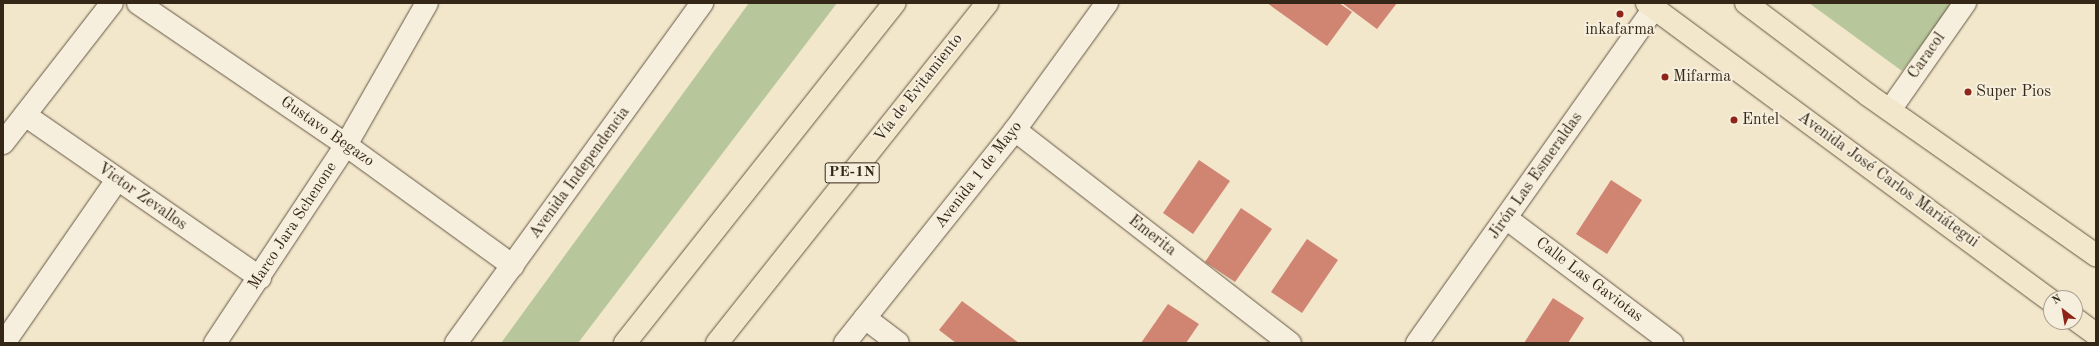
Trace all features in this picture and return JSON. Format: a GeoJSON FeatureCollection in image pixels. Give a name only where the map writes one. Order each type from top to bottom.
{"type":"FeatureCollection","features":[{"type":"Feature","properties":{"kind":"main road"},"geometry":{"type":"LineString","coordinates":[[625,343],[894,3]]}},
{"type":"Feature","properties":{"kind":"main road","name":"Vía de Evitamiento"},"geometry":{"type":"LineString","coordinates":[[717,343],[987,3]]}},
{"type":"Feature","properties":{"kind":"main road"},"geometry":{"type":"LineString","coordinates":[[1746,3],[1890,110],[2096,255]]}},
{"type":"Feature","properties":{"kind":"main road","name":"Avenida José Carlos Mariátegui"},"geometry":{"type":"LineString","coordinates":[[1651,6],[2043,295]]}},
{"type":"Feature","properties":{"kind":"main road"},"geometry":{"type":"LineString","coordinates":[[2083,325],[2096,334]]}},
{"type":"Feature","properties":{"kind":"street"},"geometry":{"type":"LineString","coordinates":[[3,143],[112,3]]}},
{"type":"Feature","properties":{"kind":"street","name":"Gustavo Begazo"},"geometry":{"type":"LineString","coordinates":[[138,3],[346,145],[513,266]]}},
{"type":"Feature","properties":{"kind":"street","name":"Marco Jara Schenone"},"geometry":{"type":"LineString","coordinates":[[215,343],[260,278],[346,145],[427,3]]}},
{"type":"Feature","properties":{"kind":"street","name":"Avenida Independencia"},"geometry":{"type":"LineString","coordinates":[[456,343],[702,3]]}},
{"type":"Feature","properties":{"kind":"street","name":"Avenida 1 de Mayo"},"geometry":{"type":"LineString","coordinates":[[845,343],[1015,130],[1107,3]]}},
{"type":"Feature","properties":{"kind":"street","name":"Caracol"},"geometry":{"type":"LineString","coordinates":[[1890,110],[1965,3]]}},
{"type":"Feature","properties":{"kind":"street","name":"Jirón Las Esmeraldas"},"geometry":{"type":"LineString","coordinates":[[1417,343],[1506,218],[1651,6]]}},
{"type":"Feature","properties":{"kind":"street","name":"Victor Zevallos"},"geometry":{"type":"LineString","coordinates":[[24,115],[260,278]]}},
{"type":"Feature","properties":{"kind":"street","name":"Emerita"},"geometry":{"type":"LineString","coordinates":[[1015,130],[1290,343]]}},
{"type":"Feature","properties":{"kind":"street"},"geometry":{"type":"LineString","coordinates":[[4,343],[117,180]]}},
{"type":"Feature","properties":{"kind":"street","name":"Calle Las Gaviotas"},"geometry":{"type":"LineString","coordinates":[[1506,218],[1672,343]]}},
{"type":"Feature","properties":{"kind":"street"},"geometry":{"type":"LineString","coordinates":[[865,318],[898,343]]}},
{"type":"Feature","properties":{"kind":"green space"},"geometry":{"type":"Polygon","coordinates":[[[749,3],[837,3],[578,343],[501,343],[749,3]]]}},
{"type":"Feature","properties":{"kind":"green space"},"geometry":{"type":"Polygon","coordinates":[[[1809,3],[1953,3],[1902,71],[1809,3]]]}},
{"type":"Feature","properties":{"kind":"building"},"geometry":{"type":"Polygon","coordinates":[[[1267,3],[1339,3],[1352,12],[1327,46],[1267,3]]]}},
{"type":"Feature","properties":{"kind":"building"},"geometry":{"type":"Polygon","coordinates":[[[1342,3],[1397,3],[1377,29],[1342,3]]]}},
{"type":"Feature","properties":{"kind":"building"},"geometry":{"type":"Polygon","coordinates":[[[1199,160],[1230,181],[1193,234],[1163,213],[1199,160]]]}},
{"type":"Feature","properties":{"kind":"building"},"geometry":{"type":"Polygon","coordinates":[[[1611,180],[1642,200],[1607,254],[1576,234],[1611,180]]]}},
{"type":"Feature","properties":{"kind":"building"},"geometry":{"type":"Polygon","coordinates":[[[1241,208],[1272,229],[1235,282],[1205,262],[1241,208]]]}},
{"type":"Feature","properties":{"kind":"building"},"geometry":{"type":"Polygon","coordinates":[[[1307,239],[1338,260],[1302,313],[1271,292],[1307,239]]]}},
{"type":"Feature","properties":{"kind":"building"},"geometry":{"type":"Polygon","coordinates":[[[1553,298],[1584,318],[1568,343],[1524,343],[1553,298]]]}},
{"type":"Feature","properties":{"kind":"building"},"geometry":{"type":"Polygon","coordinates":[[[962,301],[1019,343],[956,343],[939,330],[962,301]]]}},
{"type":"Feature","properties":{"kind":"building"},"geometry":{"type":"Polygon","coordinates":[[[1168,304],[1199,324],[1186,343],[1141,343],[1168,304]]]}},
{"type":"Feature","properties":{"kind":"place","name":"inkafarma"},"geometry":{"type":"Point","coordinates":[1620,14]}},
{"type":"Feature","properties":{"kind":"place","name":"Mifarma"},"geometry":{"type":"Point","coordinates":[1665,77]}},
{"type":"Feature","properties":{"kind":"place","name":"Super Pios"},"geometry":{"type":"Point","coordinates":[1968,92]}},
{"type":"Feature","properties":{"kind":"place","name":"Entel"},"geometry":{"type":"Point","coordinates":[1734,120]}}]}
